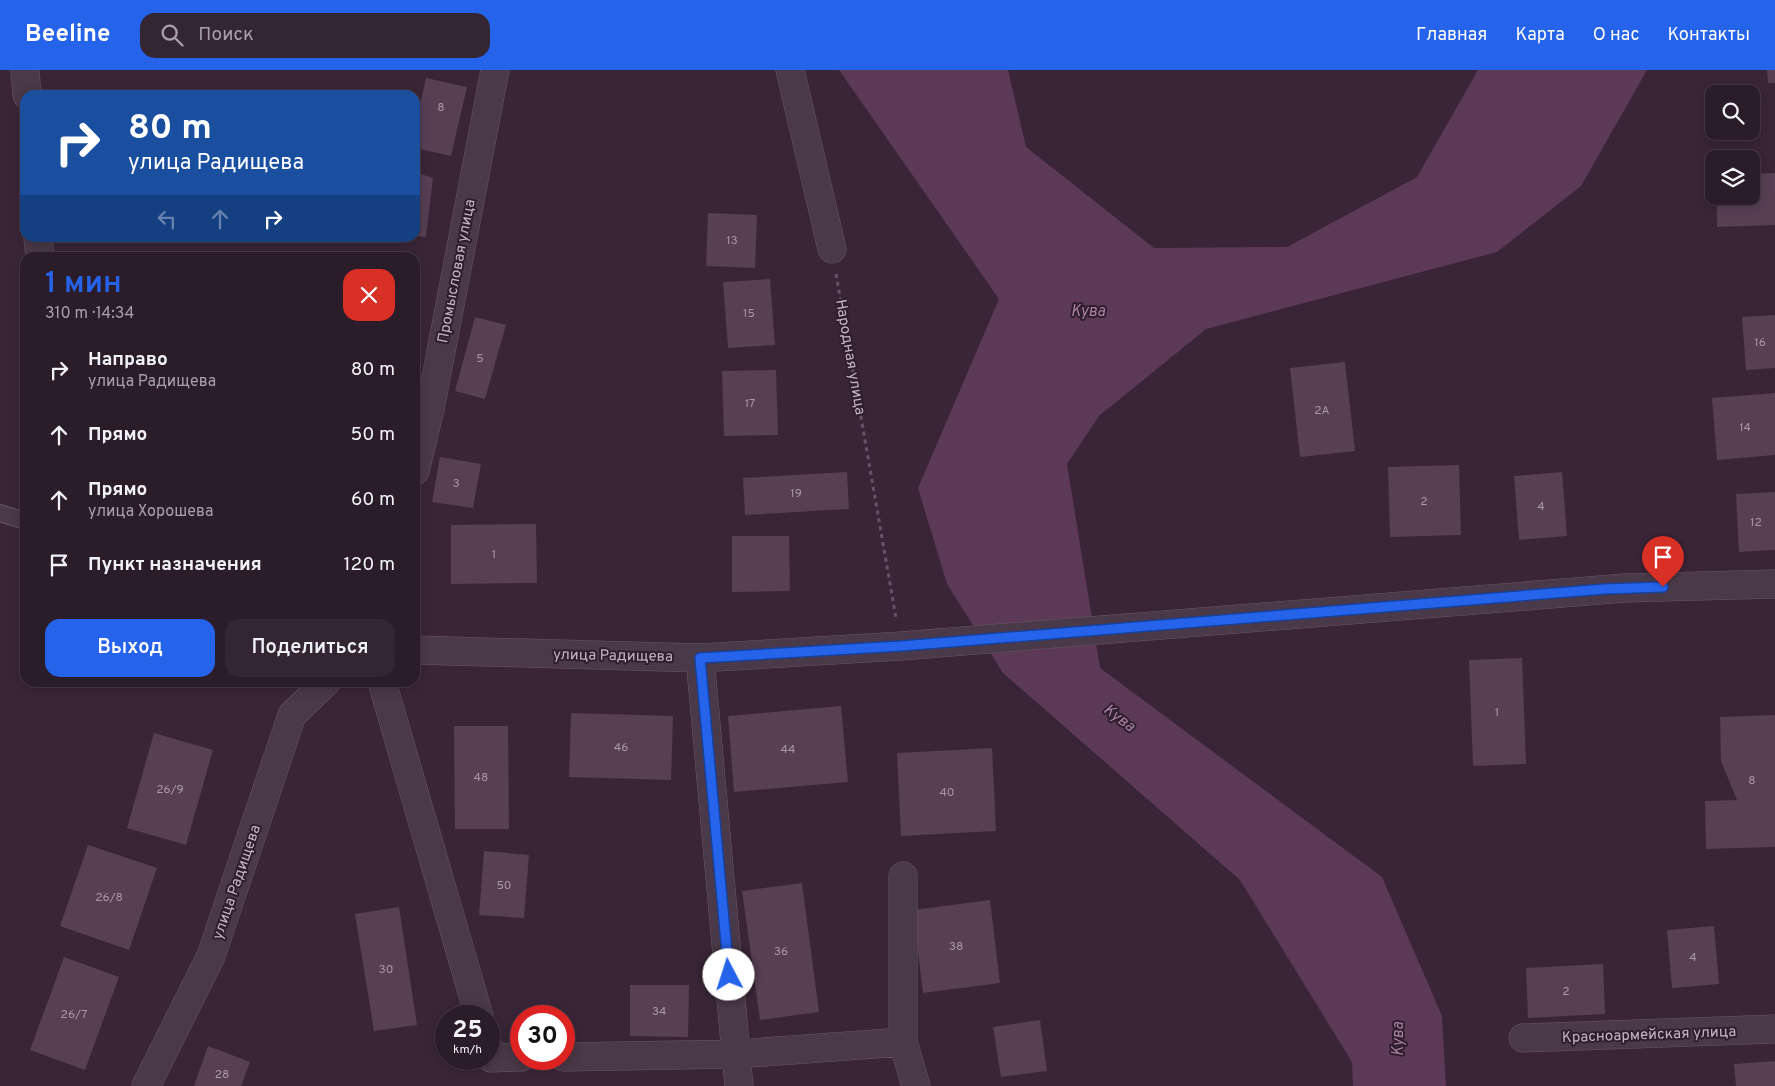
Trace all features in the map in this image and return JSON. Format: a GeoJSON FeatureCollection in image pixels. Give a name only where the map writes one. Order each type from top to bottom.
{"type":"FeatureCollection","features":[{"type":"Feature","properties":{"kind":"street"},"geometry":{"type":"LineString","coordinates":[[25,70],[27,90]]}},
{"type":"Feature","properties":{"kind":"street","name":"Промысловая улица"},"geometry":{"type":"LineString","coordinates":[[420,450],[430,409],[495,70]]}},
{"type":"Feature","properties":{"kind":"street"},"geometry":{"type":"LineString","coordinates":[[790,70],[832,249]]}},
{"type":"Feature","properties":{"kind":"street","name":"улица Радищева"},"geometry":{"type":"LineString","coordinates":[[420,650],[700,658],[901,646],[1625,588],[1775,584]]}},
{"type":"Feature","properties":{"kind":"street"},"geometry":{"type":"LineString","coordinates":[[700,658],[739,1086]]}},
{"type":"Feature","properties":{"kind":"street","name":"улица Радищева"},"geometry":{"type":"LineString","coordinates":[[146,1086],[211,956],[292,715],[321,687]]}},
{"type":"Feature","properties":{"kind":"street"},"geometry":{"type":"LineString","coordinates":[[383,687],[476,1005]]}},
{"type":"Feature","properties":{"kind":"street"},"geometry":{"type":"LineString","coordinates":[[903,876],[903,1042],[916,1086]]}},
{"type":"Feature","properties":{"kind":"street","name":"Красноармейская улица"},"geometry":{"type":"LineString","coordinates":[[1523,1038],[1775,1029]]}},
{"type":"Feature","properties":{"kind":"street"},"geometry":{"type":"LineString","coordinates":[[575,1057],[736,1054],[903,1042]]}},
{"type":"Feature","properties":{"kind":"lane"},"geometry":{"type":"LineString","coordinates":[[0,513],[20,519]]}},
{"type":"Feature","properties":{"kind":"path","name":"Народная улица"},"geometry":{"type":"LineString","coordinates":[[832,249],[901,646]]}},
{"type":"Feature","properties":{"kind":"water","name":"Кува"},"geometry":{"type":"Polygon","coordinates":[[[839,70],[1008,70],[1026,147],[1154,248],[1287,247],[1417,177],[1478,70],[1647,70],[1581,186],[1497,252],[1206,329],[1099,416],[1067,464],[1100,668],[1382,877],[1442,1016],[1446,1086],[1353,1086],[1352,1062],[1240,880],[1003,673],[947,584],[918,488],[999,299],[839,70]]]}},
{"type":"Feature","properties":{"kind":"building"},"geometry":{"type":"Polygon","coordinates":[[[1767,70],[1775,70],[1775,83],[1768,83],[1767,70]]]}},
{"type":"Feature","properties":{"kind":"building"},"geometry":{"type":"Polygon","coordinates":[[[426,78],[467,87],[451,156],[420,149],[420,105],[426,78]]]}},
{"type":"Feature","properties":{"kind":"building"},"geometry":{"type":"Polygon","coordinates":[[[1775,173],[1775,225],[1717,227],[1717,205],[1760,205],[1760,174],[1775,173]]]}},
{"type":"Feature","properties":{"kind":"building"},"geometry":{"type":"Polygon","coordinates":[[[420,174],[433,178],[426,237],[420,236],[420,174]]]}},
{"type":"Feature","properties":{"kind":"building"},"geometry":{"type":"Polygon","coordinates":[[[708,213],[757,215],[755,268],[706,266],[708,213]]]}},
{"type":"Feature","properties":{"kind":"building"},"geometry":{"type":"Polygon","coordinates":[[[770,279],[775,345],[728,348],[723,282],[770,279]]]}},
{"type":"Feature","properties":{"kind":"building"},"geometry":{"type":"Polygon","coordinates":[[[1775,315],[1775,368],[1746,370],[1742,317],[1775,315]]]}},
{"type":"Feature","properties":{"kind":"building"},"geometry":{"type":"Polygon","coordinates":[[[475,317],[506,325],[485,399],[455,391],[475,317]]]}},
{"type":"Feature","properties":{"kind":"building"},"geometry":{"type":"Polygon","coordinates":[[[1345,362],[1355,451],[1300,457],[1290,368],[1345,362]]]}},
{"type":"Feature","properties":{"kind":"building"},"geometry":{"type":"Polygon","coordinates":[[[776,370],[778,435],[724,436],[722,371],[776,370]]]}},
{"type":"Feature","properties":{"kind":"building"},"geometry":{"type":"Polygon","coordinates":[[[1775,393],[1775,455],[1717,460],[1712,398],[1775,393]]]}},
{"type":"Feature","properties":{"kind":"building"},"geometry":{"type":"Polygon","coordinates":[[[440,457],[481,464],[473,508],[432,502],[440,457]]]}},
{"type":"Feature","properties":{"kind":"building"},"geometry":{"type":"Polygon","coordinates":[[[1459,465],[1461,535],[1390,537],[1388,467],[1459,465]]]}},
{"type":"Feature","properties":{"kind":"building"},"geometry":{"type":"Polygon","coordinates":[[[847,472],[849,509],[745,515],[743,478],[847,472]]]}},
{"type":"Feature","properties":{"kind":"building"},"geometry":{"type":"Polygon","coordinates":[[[1562,472],[1567,536],[1519,540],[1514,476],[1562,472]]]}},
{"type":"Feature","properties":{"kind":"building"},"geometry":{"type":"Polygon","coordinates":[[[1775,492],[1775,550],[1739,552],[1736,494],[1775,492]]]}},
{"type":"Feature","properties":{"kind":"building"},"geometry":{"type":"Polygon","coordinates":[[[536,524],[537,583],[451,584],[451,525],[536,524]]]}},
{"type":"Feature","properties":{"kind":"building"},"geometry":{"type":"Polygon","coordinates":[[[732,536],[789,536],[790,591],[732,592],[732,536]]]}},
{"type":"Feature","properties":{"kind":"building"},"geometry":{"type":"Polygon","coordinates":[[[1522,658],[1526,764],[1473,766],[1469,660],[1522,658]]]}},
{"type":"Feature","properties":{"kind":"building"},"geometry":{"type":"Polygon","coordinates":[[[841,706],[848,782],[734,792],[728,716],[841,706]]]}},
{"type":"Feature","properties":{"kind":"building"},"geometry":{"type":"Polygon","coordinates":[[[571,713],[673,716],[671,780],[569,777],[571,713]]]}},
{"type":"Feature","properties":{"kind":"building"},"geometry":{"type":"Polygon","coordinates":[[[1775,715],[1775,847],[1706,849],[1705,801],[1737,800],[1721,761],[1720,717],[1775,715]]]}},
{"type":"Feature","properties":{"kind":"building"},"geometry":{"type":"Polygon","coordinates":[[[454,726],[508,726],[509,829],[455,829],[454,726]]]}},
{"type":"Feature","properties":{"kind":"building"},"geometry":{"type":"Polygon","coordinates":[[[154,733],[213,750],[186,845],[127,828],[154,733]]]}},
{"type":"Feature","properties":{"kind":"building"},"geometry":{"type":"Polygon","coordinates":[[[992,748],[996,831],[901,836],[897,753],[992,748]]]}},
{"type":"Feature","properties":{"kind":"building"},"geometry":{"type":"Polygon","coordinates":[[[88,845],[157,868],[129,950],[60,926],[88,845]]]}},
{"type":"Feature","properties":{"kind":"building"},"geometry":{"type":"Polygon","coordinates":[[[484,851],[529,855],[524,918],[479,915],[484,851]]]}},
{"type":"Feature","properties":{"kind":"building"},"geometry":{"type":"Polygon","coordinates":[[[802,883],[819,1012],[760,1020],[742,891],[802,883]]]}},
{"type":"Feature","properties":{"kind":"building"},"geometry":{"type":"Polygon","coordinates":[[[990,900],[1000,983],[923,993],[913,910],[990,900]]]}},
{"type":"Feature","properties":{"kind":"building"},"geometry":{"type":"Polygon","coordinates":[[[399,907],[417,1025],[374,1031],[355,914],[399,907]]]}},
{"type":"Feature","properties":{"kind":"building"},"geometry":{"type":"Polygon","coordinates":[[[1714,926],[1719,984],[1672,988],[1667,930],[1714,926]]]}},
{"type":"Feature","properties":{"kind":"building"},"geometry":{"type":"Polygon","coordinates":[[[64,957],[119,977],[85,1070],[30,1050],[64,957]]]}},
{"type":"Feature","properties":{"kind":"building"},"geometry":{"type":"Polygon","coordinates":[[[1603,964],[1605,1014],[1528,1018],[1526,968],[1603,964]]]}},
{"type":"Feature","properties":{"kind":"building"},"geometry":{"type":"Polygon","coordinates":[[[630,985],[689,985],[688,1037],[630,1036],[630,985]]]}},
{"type":"Feature","properties":{"kind":"building"},"geometry":{"type":"Polygon","coordinates":[[[1040,1020],[1047,1071],[1001,1077],[993,1027],[1040,1020]]]}},
{"type":"Feature","properties":{"kind":"building"},"geometry":{"type":"Polygon","coordinates":[[[208,1046],[250,1062],[241,1086],[194,1086],[208,1046]]]}},
{"type":"Feature","properties":{"kind":"building"},"geometry":{"type":"Polygon","coordinates":[[[1775,1061],[1775,1086],[1736,1086],[1734,1064],[1775,1061]]]}},
{"type":"Feature","properties":{"kind":"route"},"geometry":{"type":"LineString","coordinates":[[729,975],[700,658],[901,646],[1605,589],[1663,587]]}}]}
